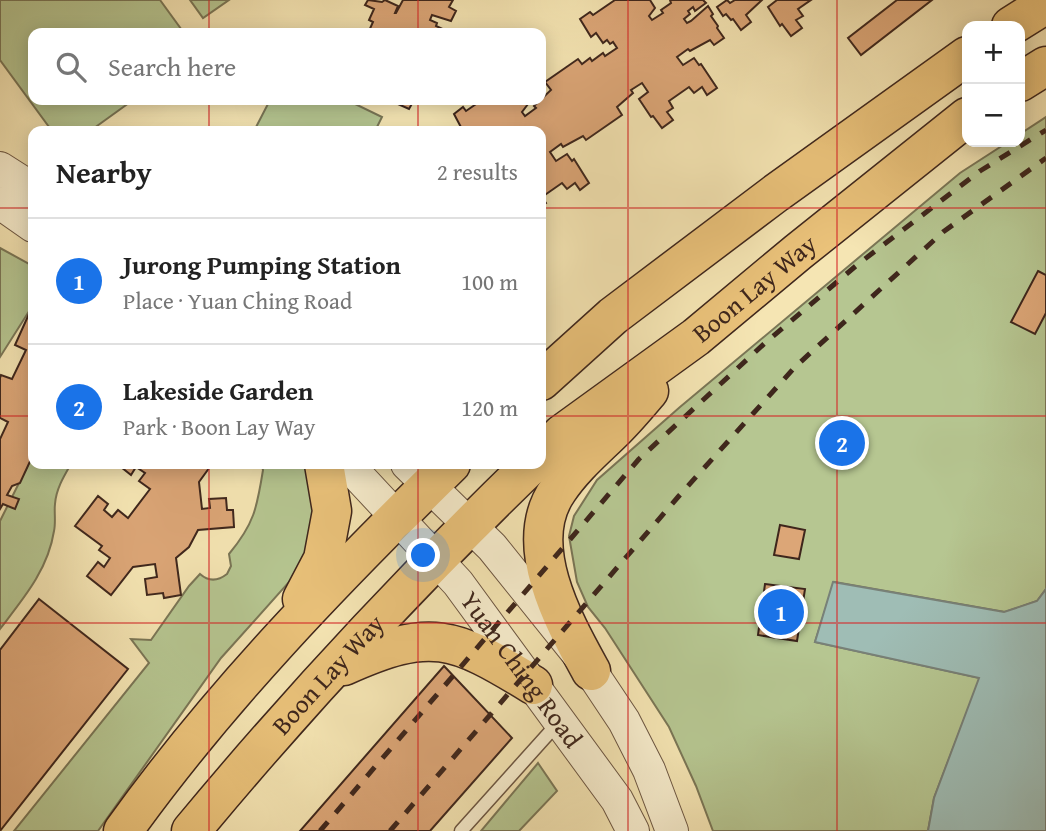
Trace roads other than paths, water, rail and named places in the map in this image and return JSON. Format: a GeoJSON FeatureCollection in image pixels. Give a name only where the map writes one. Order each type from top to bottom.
{"type":"FeatureCollection","features":[{"type":"Feature","properties":{"kind":"main road"},"geometry":{"type":"LineString","coordinates":[[1019,21],[1046,4]]}},
{"type":"Feature","properties":{"kind":"main road"},"geometry":{"type":"LineString","coordinates":[[546,358],[613,316],[776,193],[962,60]]}},
{"type":"Feature","properties":{"kind":"main road"},"geometry":{"type":"LineString","coordinates":[[1025,79],[1046,66]]}},
{"type":"Feature","properties":{"kind":"main road","name":"Boon Lay Way"},"geometry":{"type":"LineString","coordinates":[[546,450],[562,434],[696,337],[962,121]]}},
{"type":"Feature","properties":{"kind":"main road"},"geometry":{"type":"LineString","coordinates":[[546,376],[613,316]]}},
{"type":"Feature","properties":{"kind":"main road"},"geometry":{"type":"LineString","coordinates":[[591,671],[565,623],[550,579],[543,550],[544,523],[556,492],[696,337]]}},
{"type":"Feature","properties":{"kind":"main road"},"geometry":{"type":"LineString","coordinates":[[283,635],[323,559],[332,511],[325,469]]}},
{"type":"Feature","properties":{"kind":"main road","name":"Boon Lay Way"},"geometry":{"type":"LineString","coordinates":[[191,831],[265,741],[323,677],[469,525],[527,469]]}},
{"type":"Feature","properties":{"kind":"main road"},"geometry":{"type":"LineString","coordinates":[[123,831],[171,766],[283,635],[397,519],[429,471]]}},
{"type":"Feature","properties":{"kind":"main road"},"geometry":{"type":"LineString","coordinates":[[323,677],[382,649],[432,640],[490,658],[533,685]]}},
{"type":"Feature","properties":{"kind":"street"},"geometry":{"type":"LineString","coordinates":[[0,168],[28,186]]}},
{"type":"Feature","properties":{"kind":"street"},"geometry":{"type":"LineString","coordinates":[[0,202],[28,222]]}},
{"type":"Feature","properties":{"kind":"street","name":"Yuan Ching Road"},"geometry":{"type":"LineString","coordinates":[[352,469],[458,583],[617,800],[633,831]]}},
{"type":"Feature","properties":{"kind":"street","name":"Yuan Ching Road"},"geometry":{"type":"LineString","coordinates":[[429,471],[469,525],[492,547],[591,671],[624,721],[649,770],[672,831]]}},
{"type":"Feature","properties":{"kind":"lane"},"geometry":{"type":"LineString","coordinates":[[461,831],[560,720]]}},
{"type":"Feature","properties":{"kind":"water"},"geometry":{"type":"Polygon","coordinates":[[[833,582],[1004,612],[1037,601],[1046,589],[1046,831],[928,831],[934,798],[979,678],[815,642],[833,582]]]}},
{"type":"Feature","properties":{"kind":"railway"},"geometry":{"type":"LineString","coordinates":[[320,831],[639,459],[765,343],[857,265],[980,171],[1046,130]]}},
{"type":"Feature","properties":{"kind":"railway"},"geometry":{"type":"LineString","coordinates":[[390,831],[678,497],[795,367],[943,232],[1046,158]]}},
{"type":"Feature","properties":{"kind":"place","name":"Lakeside Garden"},"geometry":{"type":"Point","coordinates":[842,443]}},
{"type":"Feature","properties":{"kind":"place","name":"Jurong Pumping Station"},"geometry":{"type":"Point","coordinates":[781,612]}}]}
